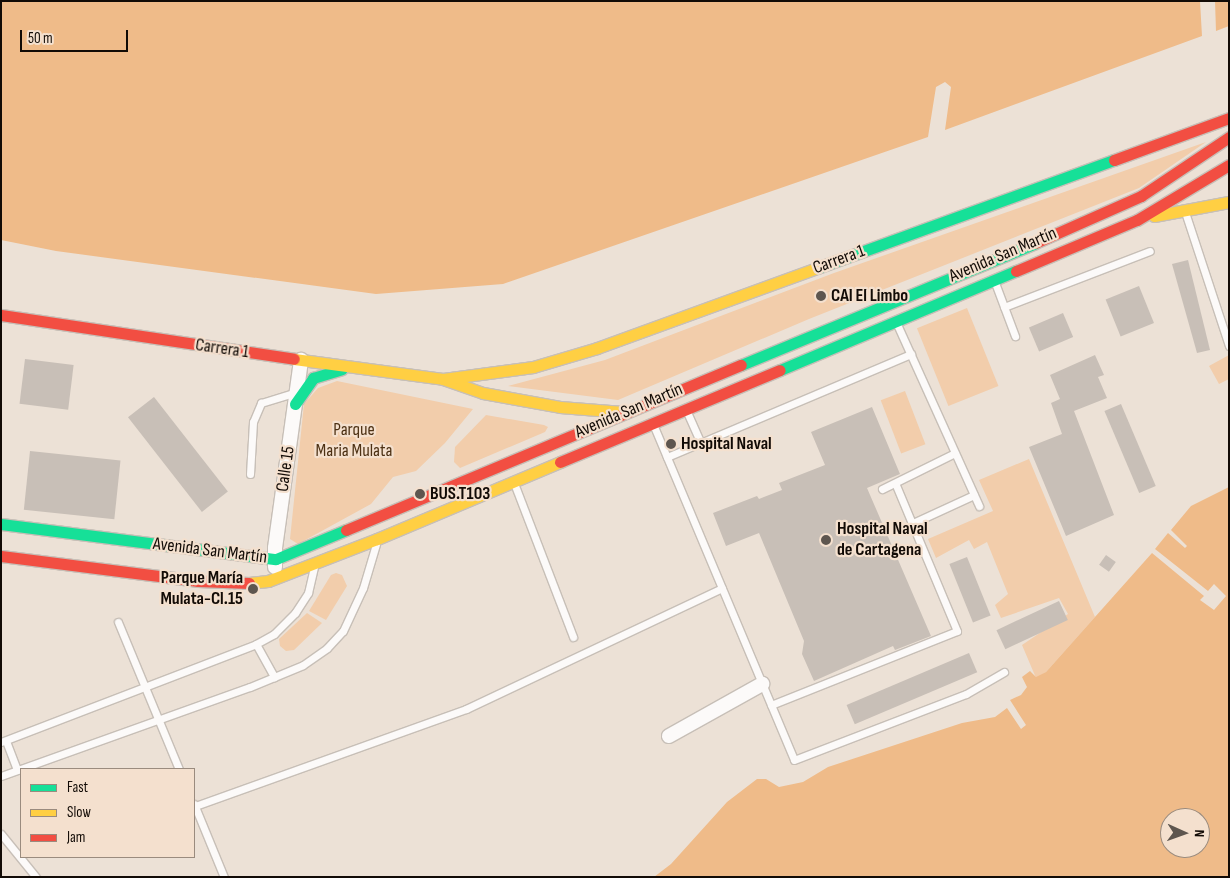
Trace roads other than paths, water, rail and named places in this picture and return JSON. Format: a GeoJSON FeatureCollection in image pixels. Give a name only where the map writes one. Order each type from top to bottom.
{"type":"FeatureCollection","features":[{"type":"Feature","properties":{"kind":"main road","name":"Carrera 1"},"geometry":{"type":"LineString","coordinates":[[443,379],[533,367],[597,348],[1229,118]]}},
{"type":"Feature","properties":{"kind":"main road","name":"Avenida San Martín"},"geometry":{"type":"LineString","coordinates":[[1,524],[276,559],[1051,236],[1141,196],[1174,176],[1229,137]]}},
{"type":"Feature","properties":{"kind":"main road","name":"Avenida San Martín"},"geometry":{"type":"LineString","coordinates":[[1,556],[206,582],[243,583],[280,577],[513,482],[1137,220],[1229,165]]}},
{"type":"Feature","properties":{"kind":"main road"},"geometry":{"type":"LineString","coordinates":[[1137,220],[1229,202]]}},
{"type":"Feature","properties":{"kind":"main road","name":"Carrera 1"},"geometry":{"type":"LineString","coordinates":[[1,315],[349,367],[443,379],[483,393],[560,407],[626,412],[653,423]]}},
{"type":"Feature","properties":{"kind":"main road"},"geometry":{"type":"LineString","coordinates":[[295,398],[313,378],[349,367]]}},
{"type":"Feature","properties":{"kind":"street","name":"Calle 15"},"geometry":{"type":"LineString","coordinates":[[280,577],[275,566],[301,360]]}},
{"type":"Feature","properties":{"kind":"street"},"geometry":{"type":"LineString","coordinates":[[668,736],[762,684]]}},
{"type":"Feature","properties":{"kind":"lane"},"geometry":{"type":"LineString","coordinates":[[1174,176],[1229,346]]}},
{"type":"Feature","properties":{"kind":"lane"},"geometry":{"type":"LineString","coordinates":[[1004,307],[1150,251]]}},
{"type":"Feature","properties":{"kind":"lane"},"geometry":{"type":"LineString","coordinates":[[994,280],[1015,336]]}},
{"type":"Feature","properties":{"kind":"lane"},"geometry":{"type":"LineString","coordinates":[[896,321],[979,506]]}},
{"type":"Feature","properties":{"kind":"lane"},"geometry":{"type":"LineString","coordinates":[[667,457],[911,354]]}},
{"type":"Feature","properties":{"kind":"lane"},"geometry":{"type":"LineString","coordinates":[[250,474],[253,422],[260,403],[295,398]]}},
{"type":"Feature","properties":{"kind":"lane"},"geometry":{"type":"LineString","coordinates":[[686,409],[701,443]]}},
{"type":"Feature","properties":{"kind":"lane"},"geometry":{"type":"LineString","coordinates":[[653,423],[794,760],[966,694],[1004,672]]}},
{"type":"Feature","properties":{"kind":"lane"},"geometry":{"type":"LineString","coordinates":[[882,489],[955,453]]}},
{"type":"Feature","properties":{"kind":"lane"},"geometry":{"type":"LineString","coordinates":[[513,482],[573,637]]}},
{"type":"Feature","properties":{"kind":"lane"},"geometry":{"type":"LineString","coordinates":[[771,705],[957,631],[895,483]]}},
{"type":"Feature","properties":{"kind":"lane"},"geometry":{"type":"LineString","coordinates":[[913,523],[974,495]]}},
{"type":"Feature","properties":{"kind":"lane"},"geometry":{"type":"LineString","coordinates":[[22,768],[303,665],[327,648],[342,631],[363,588],[377,538]]}},
{"type":"Feature","properties":{"kind":"lane"},"geometry":{"type":"LineString","coordinates":[[17,770],[4,741],[144,685],[256,644],[285,625],[308,593],[315,564]]}},
{"type":"Feature","properties":{"kind":"lane"},"geometry":{"type":"LineString","coordinates":[[195,805],[466,709],[722,588]]}},
{"type":"Feature","properties":{"kind":"lane"},"geometry":{"type":"LineString","coordinates":[[118,622],[179,768]]}},
{"type":"Feature","properties":{"kind":"lane"},"geometry":{"type":"LineString","coordinates":[[256,644],[274,677]]}},
{"type":"Feature","properties":{"kind":"lane"},"geometry":{"type":"LineString","coordinates":[[1,776],[20,769]]}},
{"type":"Feature","properties":{"kind":"lane"},"geometry":{"type":"LineString","coordinates":[[195,807],[224,877]]}},
{"type":"Feature","properties":{"kind":"lane"},"geometry":{"type":"LineString","coordinates":[[1,834],[20,857]]}},
{"type":"Feature","properties":{"kind":"lane"},"geometry":{"type":"LineString","coordinates":[[21,858],[36,877]]}},
{"type":"Feature","properties":{"kind":"place","name":"CAI El Limbo"},"geometry":{"type":"Point","coordinates":[821,296]}},
{"type":"Feature","properties":{"kind":"place","name":"Hospital Naval"},"geometry":{"type":"Point","coordinates":[671,444]}},
{"type":"Feature","properties":{"kind":"place","name":"BUS.T103"},"geometry":{"type":"Point","coordinates":[420,494]}},
{"type":"Feature","properties":{"kind":"place","name":"Hospital Naval de Cartagena"},"geometry":{"type":"Point","coordinates":[826,540]}},
{"type":"Feature","properties":{"kind":"place","name":"Parque María Mulata-Cl.15"},"geometry":{"type":"Point","coordinates":[253,589]}},
{"type":"Feature","properties":{"kind":"park label","name":"Parque Maria Mulata"},"geometry":{"type":"Point","coordinates":[354,441]}}]}
